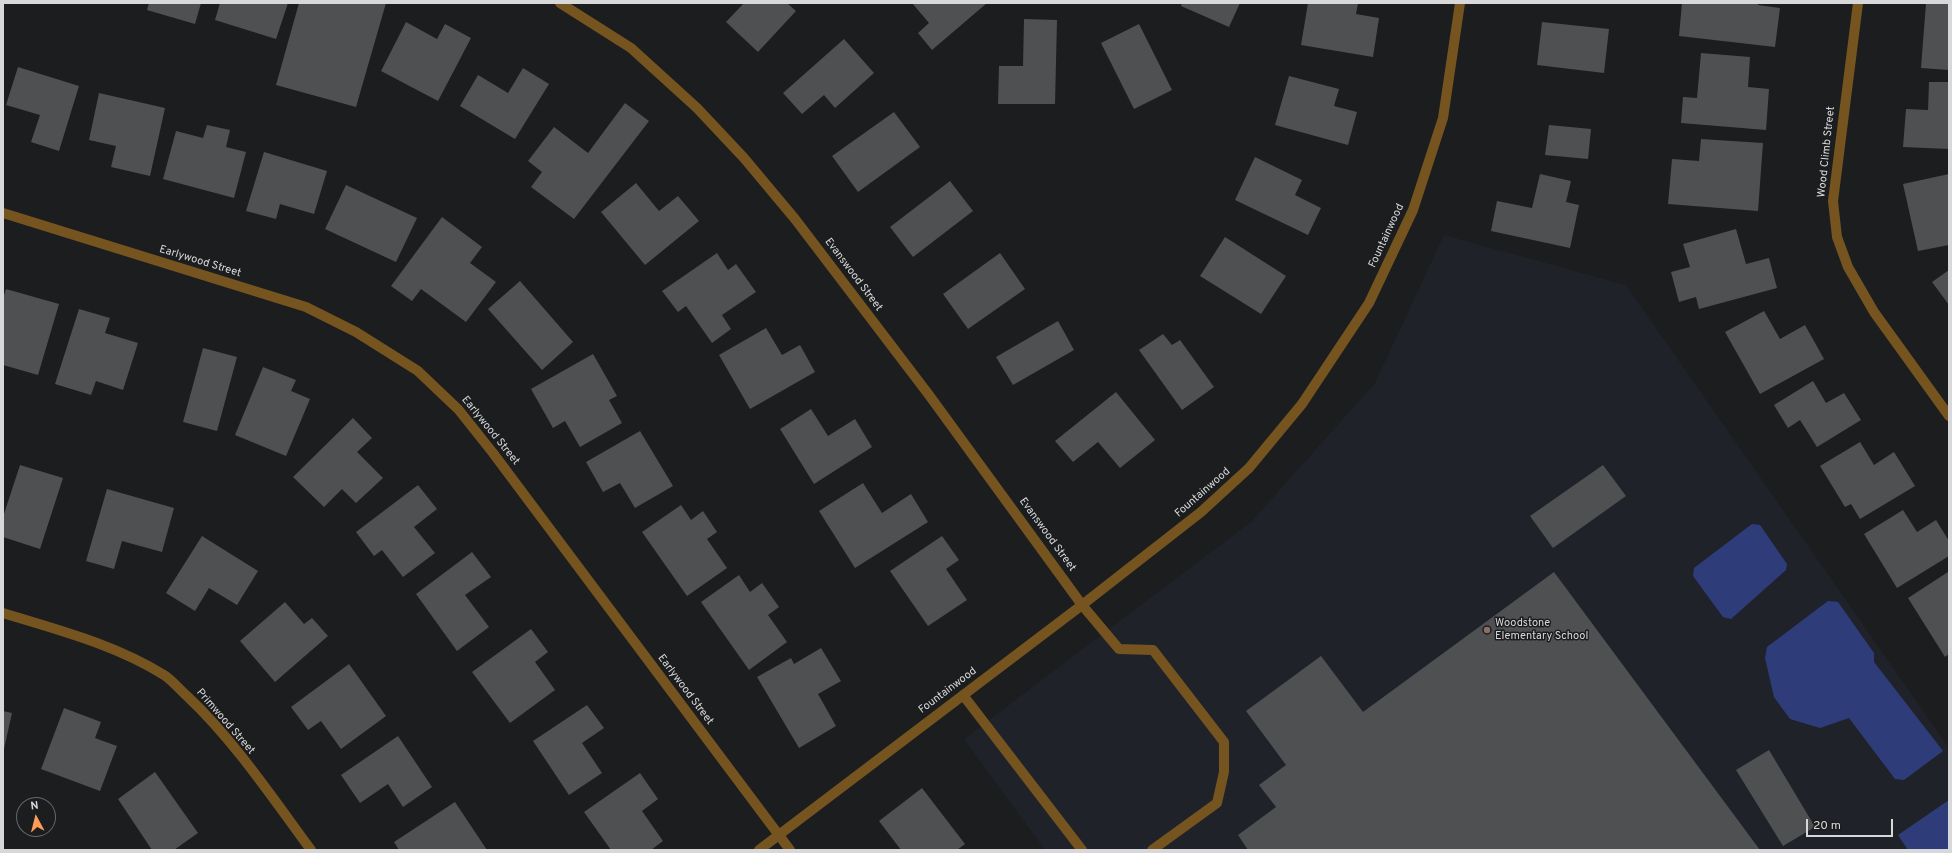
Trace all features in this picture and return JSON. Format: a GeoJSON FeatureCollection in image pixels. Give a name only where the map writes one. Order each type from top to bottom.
{"type":"FeatureCollection","features":[{"type":"Feature","properties":{"kind":"street","name":"Evanswood Street"},"geometry":{"type":"LineString","coordinates":[[560,3],[631,48],[697,108],[744,158],[795,219],[929,395],[1082,605],[1119,649],[1153,650],[1224,742],[1224,772],[1217,802],[1152,850]]}},
{"type":"Feature","properties":{"kind":"street","name":"Fountainwood"},"geometry":{"type":"LineString","coordinates":[[759,850],[1082,605],[1201,512],[1249,468],[1302,404],[1369,303],[1413,210],[1443,118],[1460,3]]}},
{"type":"Feature","properties":{"kind":"street","name":"Wood Climb Street"},"geometry":{"type":"LineString","coordinates":[[1858,3],[1834,194],[1837,238],[1848,267],[1874,312],[1949,416]]}},
{"type":"Feature","properties":{"kind":"street","name":"Earlywood Street"},"geometry":{"type":"LineString","coordinates":[[3,213],[306,307],[356,332],[418,372],[458,409],[493,452],[790,850]]}},
{"type":"Feature","properties":{"kind":"street","name":"Primwood Street"},"geometry":{"type":"LineString","coordinates":[[3,614],[102,643],[164,675],[198,707],[221,733],[274,799],[311,850]]}},
{"type":"Feature","properties":{"kind":"street"},"geometry":{"type":"LineString","coordinates":[[963,695],[1082,850]]}},
{"type":"Feature","properties":{"kind":"shaded area","name":"Woodstone Elementary School"},"geometry":{"type":"Polygon","coordinates":[[[1444,235],[1626,285],[1949,748],[1949,850],[1045,850],[964,739],[1252,521],[1375,383],[1444,235]]]}},
{"type":"Feature","properties":{"kind":"shaded area"},"geometry":{"type":"Polygon","coordinates":[[[1752,524],[1760,525],[1787,564],[1786,570],[1731,619],[1723,617],[1693,576],[1694,568],[1752,524]]]}},
{"type":"Feature","properties":{"kind":"shaded area"},"geometry":{"type":"Polygon","coordinates":[[[1828,601],[1838,602],[1874,653],[1874,662],[1943,751],[1904,780],[1895,779],[1849,718],[1820,728],[1790,719],[1774,697],[1765,658],[1767,647],[1828,601]]]}},
{"type":"Feature","properties":{"kind":"shaded area"},"geometry":{"type":"Polygon","coordinates":[[[1949,800],[1949,850],[1908,850],[1898,835],[1949,800]]]}},
{"type":"Feature","properties":{"kind":"building"},"geometry":{"type":"Polygon","coordinates":[[[149,3],[201,3],[195,24],[147,10],[149,3]]]}},
{"type":"Feature","properties":{"kind":"building"},"geometry":{"type":"Polygon","coordinates":[[[220,3],[288,3],[276,39],[215,20],[220,3]]]}},
{"type":"Feature","properties":{"kind":"building"},"geometry":{"type":"Polygon","coordinates":[[[299,3],[386,3],[356,107],[276,85],[299,3]]]}},
{"type":"Feature","properties":{"kind":"building"},"geometry":{"type":"Polygon","coordinates":[[[744,3],[787,3],[796,11],[758,52],[726,22],[744,3]]]}},
{"type":"Feature","properties":{"kind":"building"},"geometry":{"type":"Polygon","coordinates":[[[912,3],[987,3],[932,50],[918,33],[929,23],[912,3]]]}},
{"type":"Feature","properties":{"kind":"building"},"geometry":{"type":"Polygon","coordinates":[[[1182,3],[1240,3],[1229,27],[1181,6],[1182,3]]]}},
{"type":"Feature","properties":{"kind":"building"},"geometry":{"type":"Polygon","coordinates":[[[1308,3],[1358,3],[1356,14],[1379,18],[1373,57],[1301,45],[1308,3]]]}},
{"type":"Feature","properties":{"kind":"building"},"geometry":{"type":"Polygon","coordinates":[[[1682,3],[1758,3],[1758,5],[1780,8],[1775,47],[1679,36],[1682,3]]]}},
{"type":"Feature","properties":{"kind":"building"},"geometry":{"type":"Polygon","coordinates":[[[1926,3],[1949,3],[1949,70],[1921,68],[1926,3]]]}},
{"type":"Feature","properties":{"kind":"building"},"geometry":{"type":"Polygon","coordinates":[[[1024,19],[1057,20],[1055,104],[998,104],[999,66],[1023,66],[1024,19]]]}},
{"type":"Feature","properties":{"kind":"building"},"geometry":{"type":"Polygon","coordinates":[[[406,22],[437,39],[445,24],[471,38],[438,101],[381,71],[406,22]]]}},
{"type":"Feature","properties":{"kind":"building"},"geometry":{"type":"Polygon","coordinates":[[[1542,22],[1609,29],[1604,73],[1537,65],[1542,22]]]}},
{"type":"Feature","properties":{"kind":"building"},"geometry":{"type":"Polygon","coordinates":[[[1139,24],[1172,90],[1134,109],[1101,43],[1139,24]]]}},
{"type":"Feature","properties":{"kind":"building"},"geometry":{"type":"Polygon","coordinates":[[[844,39],[874,73],[835,108],[824,95],[802,114],[783,93],[844,39]]]}},
{"type":"Feature","properties":{"kind":"building"},"geometry":{"type":"Polygon","coordinates":[[[1701,53],[1750,57],[1748,87],[1769,89],[1766,130],[1681,123],[1683,97],[1697,98],[1701,53]]]}},
{"type":"Feature","properties":{"kind":"building"},"geometry":{"type":"Polygon","coordinates":[[[18,67],[79,86],[59,151],[31,142],[40,115],[6,105],[18,67]]]}},
{"type":"Feature","properties":{"kind":"building"},"geometry":{"type":"Polygon","coordinates":[[[523,68],[549,84],[515,139],[460,106],[478,75],[508,93],[523,68]]]}},
{"type":"Feature","properties":{"kind":"building"},"geometry":{"type":"Polygon","coordinates":[[[1289,76],[1339,89],[1334,106],[1357,112],[1348,145],[1275,125],[1289,76]]]}},
{"type":"Feature","properties":{"kind":"building"},"geometry":{"type":"Polygon","coordinates":[[[1929,82],[1949,82],[1949,149],[1903,147],[1906,109],[1928,110],[1929,82]]]}},
{"type":"Feature","properties":{"kind":"building"},"geometry":{"type":"Polygon","coordinates":[[[99,93],[165,108],[150,176],[111,167],[116,146],[89,140],[99,93]]]}},
{"type":"Feature","properties":{"kind":"building"},"geometry":{"type":"Polygon","coordinates":[[[625,103],[649,121],[574,219],[531,187],[542,172],[528,161],[554,127],[588,153],[625,103]]]}},
{"type":"Feature","properties":{"kind":"building"},"geometry":{"type":"Polygon","coordinates":[[[894,112],[920,147],[858,192],[832,156],[894,112]]]}},
{"type":"Feature","properties":{"kind":"building"},"geometry":{"type":"Polygon","coordinates":[[[207,125],[230,130],[226,147],[246,152],[234,198],[163,179],[176,131],[203,138],[207,125]]]}},
{"type":"Feature","properties":{"kind":"building"},"geometry":{"type":"Polygon","coordinates":[[[1549,125],[1591,129],[1588,159],[1545,155],[1549,125]]]}},
{"type":"Feature","properties":{"kind":"building"},"geometry":{"type":"Polygon","coordinates":[[[1701,139],[1763,143],[1758,211],[1668,204],[1672,159],[1699,161],[1701,139]]]}},
{"type":"Feature","properties":{"kind":"building"},"geometry":{"type":"Polygon","coordinates":[[[264,152],[327,171],[314,214],[280,204],[276,219],[246,211],[264,152]]]}},
{"type":"Feature","properties":{"kind":"building"},"geometry":{"type":"Polygon","coordinates":[[[1255,157],[1302,180],[1295,195],[1321,208],[1308,235],[1235,200],[1255,157]]]}},
{"type":"Feature","properties":{"kind":"building"},"geometry":{"type":"Polygon","coordinates":[[[1540,174],[1571,181],[1566,202],[1579,205],[1570,248],[1491,231],[1497,201],[1532,208],[1540,174]]]}},
{"type":"Feature","properties":{"kind":"building"},"geometry":{"type":"Polygon","coordinates":[[[1949,174],[1949,245],[1918,251],[1903,184],[1949,174]]]}},
{"type":"Feature","properties":{"kind":"building"},"geometry":{"type":"Polygon","coordinates":[[[950,181],[973,211],[913,257],[890,227],[950,181]]]}},
{"type":"Feature","properties":{"kind":"building"},"geometry":{"type":"Polygon","coordinates":[[[636,183],[659,211],[678,196],[699,221],[645,265],[601,212],[636,183]]]}},
{"type":"Feature","properties":{"kind":"building"},"geometry":{"type":"Polygon","coordinates":[[[346,185],[417,218],[396,262],[325,229],[346,185]]]}},
{"type":"Feature","properties":{"kind":"building"},"geometry":{"type":"Polygon","coordinates":[[[442,217],[482,247],[470,263],[496,282],[466,322],[421,289],[412,301],[391,286],[442,217]]]}},
{"type":"Feature","properties":{"kind":"building"},"geometry":{"type":"Polygon","coordinates":[[[1736,229],[1746,264],[1769,258],[1777,288],[1699,309],[1696,297],[1679,302],[1671,272],[1690,267],[1683,244],[1736,229]]]}},
{"type":"Feature","properties":{"kind":"building"},"geometry":{"type":"Polygon","coordinates":[[[1225,237],[1286,276],[1261,314],[1200,276],[1225,237]]]}},
{"type":"Feature","properties":{"kind":"building"},"geometry":{"type":"Polygon","coordinates":[[[717,253],[728,270],[736,264],[756,292],[722,315],[731,329],[712,343],[686,306],[678,312],[662,291],[717,253]]]}},
{"type":"Feature","properties":{"kind":"building"},"geometry":{"type":"Polygon","coordinates":[[[1000,253],[1025,289],[968,329],[943,294],[1000,253]]]}},
{"type":"Feature","properties":{"kind":"building"},"geometry":{"type":"Polygon","coordinates":[[[1949,270],[1949,305],[1932,282],[1949,270]]]}},
{"type":"Feature","properties":{"kind":"building"},"geometry":{"type":"Polygon","coordinates":[[[520,281],[573,342],[542,370],[488,309],[520,281]]]}},
{"type":"Feature","properties":{"kind":"building"},"geometry":{"type":"Polygon","coordinates":[[[6,289],[59,304],[38,375],[3,365],[3,298],[6,289]]]}},
{"type":"Feature","properties":{"kind":"building"},"geometry":{"type":"Polygon","coordinates":[[[79,309],[110,318],[105,333],[138,343],[123,390],[96,381],[91,395],[55,384],[79,309]]]}},
{"type":"Feature","properties":{"kind":"building"},"geometry":{"type":"Polygon","coordinates":[[[1764,311],[1780,339],[1805,325],[1824,359],[1760,394],[1725,332],[1764,311]]]}},
{"type":"Feature","properties":{"kind":"building"},"geometry":{"type":"Polygon","coordinates":[[[1058,321],[1074,350],[1013,385],[996,357],[1058,321]]]}},
{"type":"Feature","properties":{"kind":"building"},"geometry":{"type":"Polygon","coordinates":[[[766,328],[782,355],[800,345],[815,372],[750,409],[719,355],[766,328]]]}},
{"type":"Feature","properties":{"kind":"building"},"geometry":{"type":"Polygon","coordinates":[[[1163,334],[1172,345],[1180,340],[1214,387],[1182,410],[1139,350],[1163,334]]]}},
{"type":"Feature","properties":{"kind":"building"},"geometry":{"type":"Polygon","coordinates":[[[203,348],[237,357],[217,431],[183,422],[203,348]]]}},
{"type":"Feature","properties":{"kind":"building"},"geometry":{"type":"Polygon","coordinates":[[[593,354],[617,396],[609,400],[622,423],[580,447],[565,421],[553,428],[531,389],[593,354]]]}},
{"type":"Feature","properties":{"kind":"building"},"geometry":{"type":"Polygon","coordinates":[[[263,367],[296,380],[291,391],[310,399],[286,456],[235,435],[263,367]]]}},
{"type":"Feature","properties":{"kind":"building"},"geometry":{"type":"Polygon","coordinates":[[[1813,381],[1826,403],[1844,393],[1861,420],[1817,447],[1800,420],[1788,428],[1774,405],[1813,381]]]}},
{"type":"Feature","properties":{"kind":"building"},"geometry":{"type":"Polygon","coordinates":[[[1116,392],[1155,440],[1120,468],[1098,442],[1073,462],[1055,441],[1116,392]]]}},
{"type":"Feature","properties":{"kind":"building"},"geometry":{"type":"Polygon","coordinates":[[[811,409],[828,436],[855,419],[872,447],[814,484],[780,429],[811,409]]]}},
{"type":"Feature","properties":{"kind":"building"},"geometry":{"type":"Polygon","coordinates":[[[353,418],[372,438],[357,452],[383,478],[356,503],[342,489],[324,507],[293,477],[353,418]]]}},
{"type":"Feature","properties":{"kind":"building"},"geometry":{"type":"Polygon","coordinates":[[[640,431],[673,486],[635,508],[620,483],[603,492],[586,462],[640,431]]]}},
{"type":"Feature","properties":{"kind":"building"},"geometry":{"type":"Polygon","coordinates":[[[1860,442],[1874,465],[1894,452],[1915,486],[1860,519],[1851,504],[1845,507],[1820,466],[1860,442]]]}},
{"type":"Feature","properties":{"kind":"building"},"geometry":{"type":"Polygon","coordinates":[[[20,465],[63,478],[40,549],[3,537],[3,517],[20,465]]]}},
{"type":"Feature","properties":{"kind":"building"},"geometry":{"type":"Polygon","coordinates":[[[1603,465],[1626,496],[1553,548],[1530,516],[1603,465]]]}},
{"type":"Feature","properties":{"kind":"building"},"geometry":{"type":"Polygon","coordinates":[[[863,483],[882,513],[911,494],[928,522],[855,568],[819,511],[863,483]]]}},
{"type":"Feature","properties":{"kind":"building"},"geometry":{"type":"Polygon","coordinates":[[[418,485],[437,509],[414,527],[435,553],[403,577],[382,550],[374,556],[356,532],[418,485]]]}},
{"type":"Feature","properties":{"kind":"building"},"geometry":{"type":"Polygon","coordinates":[[[107,489],[174,508],[162,552],[122,541],[114,569],[86,561],[107,489]]]}},
{"type":"Feature","properties":{"kind":"building"},"geometry":{"type":"Polygon","coordinates":[[[681,505],[691,520],[703,511],[717,532],[707,539],[727,568],[687,596],[642,532],[681,505]]]}},
{"type":"Feature","properties":{"kind":"building"},"geometry":{"type":"Polygon","coordinates":[[[1903,510],[1917,532],[1936,520],[1949,541],[1949,556],[1897,588],[1864,534],[1903,510]]]}},
{"type":"Feature","properties":{"kind":"building"},"geometry":{"type":"Polygon","coordinates":[[[202,536],[258,571],[237,605],[209,588],[195,611],[166,593],[202,536]]]}},
{"type":"Feature","properties":{"kind":"building"},"geometry":{"type":"Polygon","coordinates":[[[942,536],[959,560],[946,569],[967,600],[928,626],[890,571],[942,536]]]}},
{"type":"Feature","properties":{"kind":"building"},"geometry":{"type":"Polygon","coordinates":[[[472,552],[491,577],[465,595],[489,627],[457,651],[416,594],[472,552]]]}},
{"type":"Feature","properties":{"kind":"building"},"geometry":{"type":"Polygon","coordinates":[[[1554,572],[1760,850],[1248,850],[1238,835],[1276,807],[1259,785],[1286,765],[1246,711],[1321,656],[1363,712],[1554,572]]]}},
{"type":"Feature","properties":{"kind":"building"},"geometry":{"type":"Polygon","coordinates":[[[1948,572],[1949,654],[1945,657],[1908,598],[1948,572]]]}},
{"type":"Feature","properties":{"kind":"building"},"geometry":{"type":"Polygon","coordinates":[[[739,575],[750,592],[762,583],[779,607],[768,615],[787,642],[749,670],[701,602],[739,575]]]}},
{"type":"Feature","properties":{"kind":"building"},"geometry":{"type":"Polygon","coordinates":[[[285,602],[304,624],[312,618],[328,636],[275,682],[240,641],[285,602]]]}},
{"type":"Feature","properties":{"kind":"building"},"geometry":{"type":"Polygon","coordinates":[[[531,629],[548,652],[535,662],[555,690],[510,723],[472,672],[531,629]]]}},
{"type":"Feature","properties":{"kind":"building"},"geometry":{"type":"Polygon","coordinates":[[[821,648],[841,681],[818,694],[836,726],[799,748],[757,677],[791,658],[794,664],[821,648]]]}},
{"type":"Feature","properties":{"kind":"building"},"geometry":{"type":"Polygon","coordinates":[[[349,664],[386,716],[341,749],[321,721],[308,730],[291,707],[349,664]]]}},
{"type":"Feature","properties":{"kind":"building"},"geometry":{"type":"Polygon","coordinates":[[[587,705],[604,728],[582,743],[602,773],[569,795],[533,741],[587,705]]]}},
{"type":"Feature","properties":{"kind":"building"},"geometry":{"type":"Polygon","coordinates":[[[64,708],[101,722],[95,738],[117,746],[100,791],[41,769],[64,708]]]}},
{"type":"Feature","properties":{"kind":"building"},"geometry":{"type":"Polygon","coordinates":[[[3,711],[12,713],[4,749],[3,749],[3,711]]]}},
{"type":"Feature","properties":{"kind":"building"},"geometry":{"type":"Polygon","coordinates":[[[398,736],[432,787],[403,807],[388,784],[360,803],[341,775],[398,736]]]}},
{"type":"Feature","properties":{"kind":"building"},"geometry":{"type":"Polygon","coordinates":[[[1769,750],[1815,827],[1783,846],[1736,770],[1769,750]]]}},
{"type":"Feature","properties":{"kind":"building"},"geometry":{"type":"Polygon","coordinates":[[[155,772],[198,833],[174,850],[152,850],[118,799],[155,772]]]}},
{"type":"Feature","properties":{"kind":"building"},"geometry":{"type":"Polygon","coordinates":[[[640,773],[658,799],[642,811],[663,841],[651,850],[611,850],[584,812],[640,773]]]}},
{"type":"Feature","properties":{"kind":"building"},"geometry":{"type":"Polygon","coordinates":[[[922,788],[965,844],[957,850],[901,850],[879,821],[922,788]]]}},
{"type":"Feature","properties":{"kind":"building"},"geometry":{"type":"Polygon","coordinates":[[[455,802],[487,850],[399,850],[394,842],[455,802]]]}},
{"type":"Feature","properties":{"kind":"place","name":"Woodstone Elementary School"},"geometry":{"type":"Point","coordinates":[1487,630]}}]}
